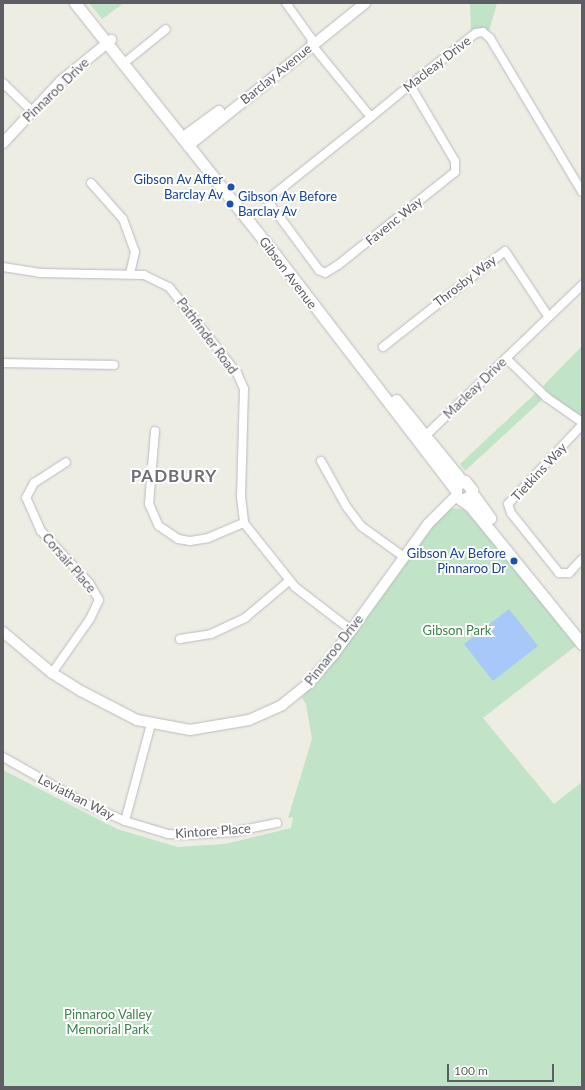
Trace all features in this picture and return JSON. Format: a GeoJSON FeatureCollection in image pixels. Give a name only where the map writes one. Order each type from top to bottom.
{"type":"FeatureCollection","features":[{"type":"Feature","properties":{"kind":"main road","name":"Gibson Avenue"},"geometry":{"type":"LineString","coordinates":[[75,3],[109,41]]}},
{"type":"Feature","properties":{"kind":"main road","name":"Gibson Avenue"},"geometry":{"type":"LineString","coordinates":[[82,3],[125,62],[423,438],[458,491],[582,644]]}},
{"type":"Feature","properties":{"kind":"main road"},"geometry":{"type":"LineString","coordinates":[[458,491],[470,484],[472,493],[582,632]]}},
{"type":"Feature","properties":{"kind":"main road"},"geometry":{"type":"LineString","coordinates":[[458,491],[472,493]]}},
{"type":"Feature","properties":{"kind":"street"},"geometry":{"type":"LineString","coordinates":[[286,3],[312,41],[371,117]]}},
{"type":"Feature","properties":{"kind":"street","name":"Barclay Avenue"},"geometry":{"type":"LineString","coordinates":[[312,41],[354,3]]}},
{"type":"Feature","properties":{"kind":"street","name":"Barclay Avenue"},"geometry":{"type":"LineString","coordinates":[[187,140],[312,41],[365,3]]}},
{"type":"Feature","properties":{"kind":"street"},"geometry":{"type":"LineString","coordinates":[[125,62],[166,29]]}},
{"type":"Feature","properties":{"kind":"street","name":"Macleay Drive"},"geometry":{"type":"LineString","coordinates":[[266,203],[410,85],[471,37],[483,32],[582,192]]}},
{"type":"Feature","properties":{"kind":"street","name":"Pinnaroo Drive"},"geometry":{"type":"LineString","coordinates":[[3,143],[32,111],[109,41]]}},
{"type":"Feature","properties":{"kind":"street"},"geometry":{"type":"LineString","coordinates":[[3,84],[32,111]]}},
{"type":"Feature","properties":{"kind":"street","name":"Favenc Way"},"geometry":{"type":"LineString","coordinates":[[266,203],[319,270],[325,273],[455,172],[456,162],[410,85]]}},
{"type":"Feature","properties":{"kind":"street"},"geometry":{"type":"LineString","coordinates":[[91,183],[123,219],[135,252],[130,274]]}},
{"type":"Feature","properties":{"kind":"street","name":"Throsby Way"},"geometry":{"type":"LineString","coordinates":[[383,347],[505,251],[548,316]]}},
{"type":"Feature","properties":{"kind":"street","name":"Pathfinder Road"},"geometry":{"type":"LineString","coordinates":[[3,268],[39,273],[144,275],[169,287],[237,373],[244,389],[245,411],[242,497],[244,523]]}},
{"type":"Feature","properties":{"kind":"street","name":"Macleay Drive"},"geometry":{"type":"LineString","coordinates":[[423,438],[548,316],[582,285]]}},
{"type":"Feature","properties":{"kind":"street"},"geometry":{"type":"LineString","coordinates":[[506,358],[546,397],[582,422]]}},
{"type":"Feature","properties":{"kind":"street"},"geometry":{"type":"LineString","coordinates":[[3,363],[114,365]]}},
{"type":"Feature","properties":{"kind":"street","name":"Tietkins Way"},"geometry":{"type":"LineString","coordinates":[[582,426],[508,504],[511,513],[559,573],[569,573],[582,559]]}},
{"type":"Feature","properties":{"kind":"street"},"geometry":{"type":"LineString","coordinates":[[155,431],[149,504],[159,526],[178,539],[190,540],[208,538],[244,523],[289,581],[351,630]]}},
{"type":"Feature","properties":{"kind":"street"},"geometry":{"type":"LineString","coordinates":[[321,461],[346,506],[361,526],[404,557]]}},
{"type":"Feature","properties":{"kind":"street","name":"Corsair Place"},"geometry":{"type":"LineString","coordinates":[[52,672],[90,619],[99,600],[89,583],[42,531],[26,498],[34,483],[66,462]]}},
{"type":"Feature","properties":{"kind":"street","name":"Pinnaroo Drive"},"geometry":{"type":"LineString","coordinates":[[3,632],[52,672],[117,711],[151,724],[190,730],[249,720],[267,712],[308,684],[351,630],[428,524],[458,491]]}},
{"type":"Feature","properties":{"kind":"street"},"geometry":{"type":"LineString","coordinates":[[180,639],[211,634],[245,618],[289,581]]}},
{"type":"Feature","properties":{"kind":"street","name":"Leviathan Way"},"geometry":{"type":"LineString","coordinates":[[3,757],[88,805],[125,821],[151,724]]}},
{"type":"Feature","properties":{"kind":"street","name":"Kintore Place"},"geometry":{"type":"LineString","coordinates":[[125,821],[168,834],[233,832],[277,823]]}},
{"type":"Feature","properties":{"kind":"green space"},"geometry":{"type":"Polygon","coordinates":[[[89,3],[124,3],[102,19],[89,3]]]}},
{"type":"Feature","properties":{"kind":"green space"},"geometry":{"type":"Polygon","coordinates":[[[470,3],[497,3],[489,31],[471,37],[470,3]]]}},
{"type":"Feature","properties":{"kind":"green space"},"geometry":{"type":"Polygon","coordinates":[[[582,346],[582,421],[561,408],[543,386],[582,346]]]}},
{"type":"Feature","properties":{"kind":"green space"},"geometry":{"type":"Polygon","coordinates":[[[537,392],[543,399],[465,471],[460,464],[537,392]]]}},
{"type":"Feature","properties":{"kind":"green space"},"geometry":{"type":"Polygon","coordinates":[[[449,508],[464,509],[581,642],[483,718],[554,804],[582,782],[582,1087],[3,1087],[3,770],[117,829],[178,847],[225,844],[291,828],[293,817],[288,818],[312,739],[306,704],[302,698],[419,542],[449,508]]]}},
{"type":"Feature","properties":{"kind":"water"},"geometry":{"type":"Polygon","coordinates":[[[509,609],[538,646],[493,681],[464,644],[509,609]]]}},
{"type":"Feature","properties":{"kind":"place","name":"Gibson Av After Barclay Av"},"geometry":{"type":"Point","coordinates":[231,187]}},
{"type":"Feature","properties":{"kind":"place","name":"Gibson Av Before Barclay Av"},"geometry":{"type":"Point","coordinates":[230,204]}},
{"type":"Feature","properties":{"kind":"place","name":"Gibson Av Before Pinnaroo Dr"},"geometry":{"type":"Point","coordinates":[514,561]}},
{"type":"Feature","properties":{"kind":"district","name":"PADBURY"},"geometry":{"type":"Point","coordinates":[174,476]}},
{"type":"Feature","properties":{"kind":"park label","name":"Gibson Park"},"geometry":{"type":"Point","coordinates":[457,630]}},
{"type":"Feature","properties":{"kind":"park label","name":"Pinnaroo Valley Memorial Park"},"geometry":{"type":"Point","coordinates":[108,1022]}}]}
